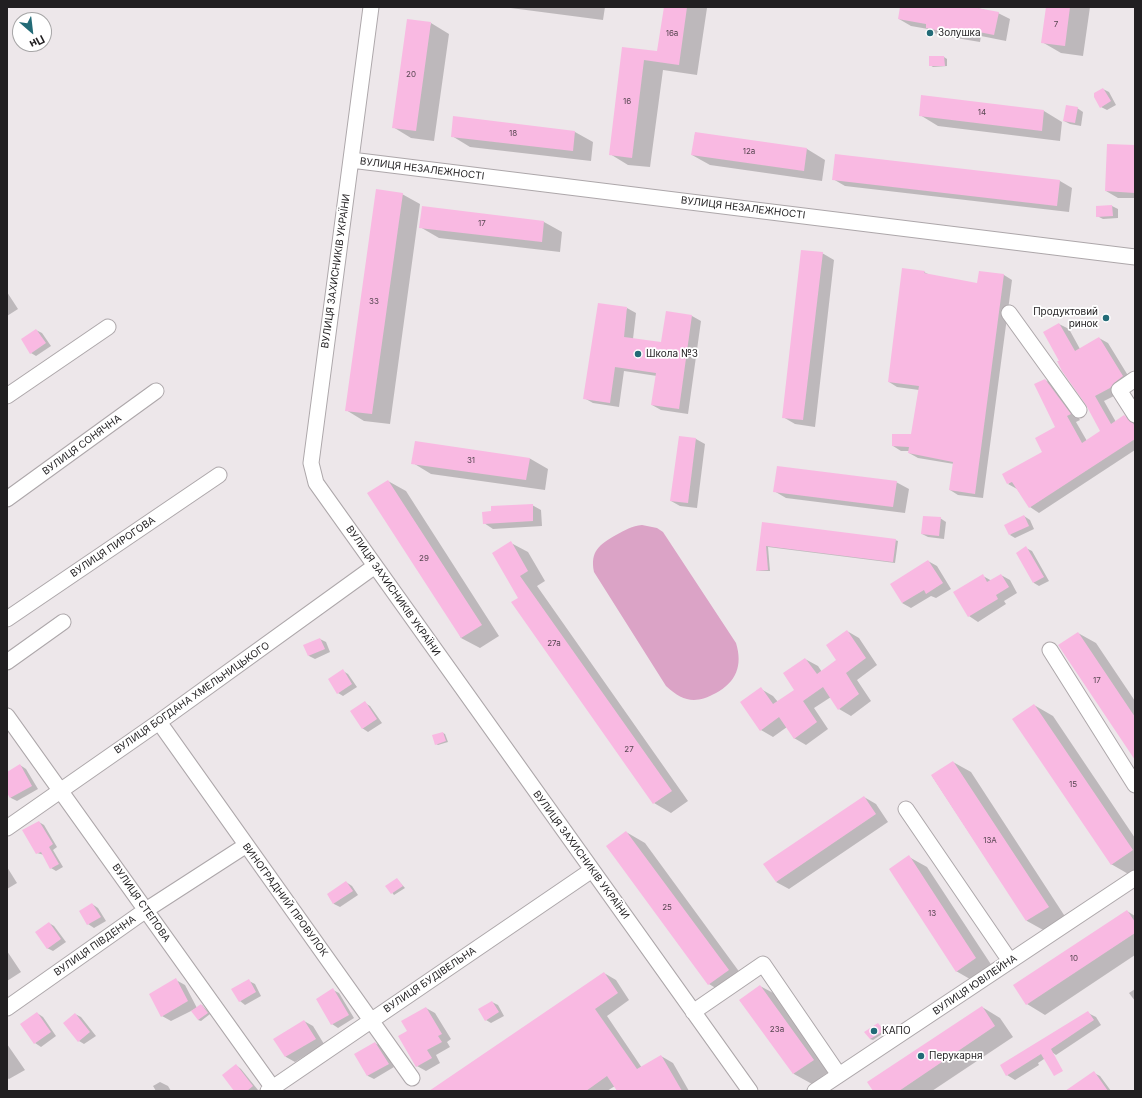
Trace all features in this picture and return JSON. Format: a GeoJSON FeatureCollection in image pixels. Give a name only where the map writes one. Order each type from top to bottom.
{"type":"FeatureCollection","features":[{"type":"Feature","properties":{"kind":"street","name":"ВУЛИЦЯ ЗАХИСНИКІВ УКРАЇНИ"},"geometry":{"type":"LineString","coordinates":[[371,7],[311,463],[316,483],[750,1091]]}},
{"type":"Feature","properties":{"kind":"street","name":"ВУЛИЦЯ НЕЗАЛЕЖНОСТІ"},"geometry":{"type":"LineString","coordinates":[[351,160],[1135,257]]}},
{"type":"Feature","properties":{"kind":"street"},"geometry":{"type":"LineString","coordinates":[[1009,313],[1079,410]]}},
{"type":"Feature","properties":{"kind":"street"},"geometry":{"type":"LineString","coordinates":[[7,396],[108,327]]}},
{"type":"Feature","properties":{"kind":"street"},"geometry":{"type":"LineString","coordinates":[[1135,379],[1119,390],[1135,416]]}},
{"type":"Feature","properties":{"kind":"street","name":"ВУЛИЦЯ СОНЯЧНА"},"geometry":{"type":"LineString","coordinates":[[7,499],[156,391]]}},
{"type":"Feature","properties":{"kind":"street","name":"ВУЛИЦЯ ПИРОГОВА"},"geometry":{"type":"LineString","coordinates":[[7,618],[219,475]]}},
{"type":"Feature","properties":{"kind":"street","name":"ВУЛИЦЯ БОГДАНА ХМЕЛЬНИЦЬКОГО"},"geometry":{"type":"LineString","coordinates":[[7,828],[159,722],[375,566]]}},
{"type":"Feature","properties":{"kind":"street"},"geometry":{"type":"LineString","coordinates":[[7,662],[63,622]]}},
{"type":"Feature","properties":{"kind":"street"},"geometry":{"type":"LineString","coordinates":[[1050,650],[1135,785]]}},
{"type":"Feature","properties":{"kind":"street","name":"ВУЛИЦЯ СТЕПОВА"},"geometry":{"type":"LineString","coordinates":[[7,716],[61,789],[272,1090]]}},
{"type":"Feature","properties":{"kind":"street","name":"ВИНОГРАДНИЙ ПРОВУЛОК"},"geometry":{"type":"LineString","coordinates":[[159,722],[412,1078]]}},
{"type":"Feature","properties":{"kind":"street"},"geometry":{"type":"LineString","coordinates":[[906,809],[1010,961]]}},
{"type":"Feature","properties":{"kind":"street","name":"ВУЛИЦЯ ПІВДЕННА"},"geometry":{"type":"LineString","coordinates":[[7,1008],[146,910],[246,846]]}},
{"type":"Feature","properties":{"kind":"street","name":"ВУЛИЦЯ БУДІВЕЛЬНА"},"geometry":{"type":"LineString","coordinates":[[272,1090],[371,1020],[592,870]]}},
{"type":"Feature","properties":{"kind":"street","name":"ВУЛИЦЯ ЮВІЛЕЙНА"},"geometry":{"type":"LineString","coordinates":[[815,1091],[1135,878]]}},
{"type":"Feature","properties":{"kind":"street"},"geometry":{"type":"LineString","coordinates":[[693,1012],[763,964],[839,1075]]}},
{"type":"Feature","properties":{"kind":"shaded area"},"geometry":{"type":"Polygon","coordinates":[[[642,525],[657,528],[663,532],[736,643],[739,659],[733,678],[723,689],[709,697],[690,700],[678,695],[666,686],[594,572],[593,559],[597,549],[610,539],[626,530],[642,525]]]}},
{"type":"Feature","properties":{"kind":"building"},"geometry":{"type":"Polygon","coordinates":[[[664,7],[687,7],[679,65],[644,60],[632,158],[609,155],[622,47],[657,51],[664,7]]]}},
{"type":"Feature","properties":{"kind":"building"},"geometry":{"type":"Polygon","coordinates":[[[900,7],[972,7],[999,12],[994,35],[969,30],[968,36],[926,28],[926,24],[898,19],[900,7]]]}},
{"type":"Feature","properties":{"kind":"building"},"geometry":{"type":"Polygon","coordinates":[[[1046,7],[1070,7],[1065,46],[1041,43],[1046,7]]]}},
{"type":"Feature","properties":{"kind":"building"},"geometry":{"type":"Polygon","coordinates":[[[407,19],[431,22],[416,131],[392,128],[407,19]]]}},
{"type":"Feature","properties":{"kind":"building"},"geometry":{"type":"Polygon","coordinates":[[[929,56],[944,56],[945,66],[929,66],[929,56]]]}},
{"type":"Feature","properties":{"kind":"building"},"geometry":{"type":"Polygon","coordinates":[[[1103,88],[1111,101],[1100,108],[1094,97],[1094,93],[1103,88]]]}},
{"type":"Feature","properties":{"kind":"building"},"geometry":{"type":"Polygon","coordinates":[[[921,95],[1044,110],[1042,131],[919,116],[921,95]]]}},
{"type":"Feature","properties":{"kind":"building"},"geometry":{"type":"Polygon","coordinates":[[[1066,105],[1078,107],[1075,123],[1063,121],[1066,105]]]}},
{"type":"Feature","properties":{"kind":"building"},"geometry":{"type":"Polygon","coordinates":[[[453,116],[575,131],[573,151],[451,137],[453,116]]]}},
{"type":"Feature","properties":{"kind":"building"},"geometry":{"type":"Polygon","coordinates":[[[695,132],[807,148],[804,171],[691,155],[695,132]]]}},
{"type":"Feature","properties":{"kind":"building"},"geometry":{"type":"Polygon","coordinates":[[[1107,144],[1135,145],[1135,193],[1105,191],[1107,144]]]}},
{"type":"Feature","properties":{"kind":"building"},"geometry":{"type":"Polygon","coordinates":[[[835,154],[1060,180],[1057,206],[832,180],[835,154]]]}},
{"type":"Feature","properties":{"kind":"building"},"geometry":{"type":"Polygon","coordinates":[[[376,189],[403,193],[372,414],[345,411],[376,189]]]}},
{"type":"Feature","properties":{"kind":"building"},"geometry":{"type":"Polygon","coordinates":[[[1112,205],[1113,216],[1096,217],[1096,206],[1112,205]]]}},
{"type":"Feature","properties":{"kind":"building"},"geometry":{"type":"Polygon","coordinates":[[[422,206],[544,221],[542,242],[419,228],[422,206]]]}},
{"type":"Feature","properties":{"kind":"building"},"geometry":{"type":"Polygon","coordinates":[[[801,250],[823,252],[803,420],[782,418],[801,250]]]}},
{"type":"Feature","properties":{"kind":"building"},"geometry":{"type":"Polygon","coordinates":[[[902,268],[925,271],[924,273],[977,283],[979,271],[1004,274],[975,494],[949,490],[953,462],[908,453],[909,447],[892,446],[892,434],[911,434],[919,386],[888,382],[902,268]]]}},
{"type":"Feature","properties":{"kind":"building","name":"Школа №3"},"geometry":{"type":"Polygon","coordinates":[[[598,303],[627,307],[624,337],[661,342],[666,311],[692,315],[679,409],[651,405],[656,373],[615,367],[610,403],[583,399],[598,303]]]}},
{"type":"Feature","properties":{"kind":"building"},"geometry":{"type":"Polygon","coordinates":[[[1059,323],[1075,351],[1099,337],[1123,376],[1110,388],[1095,396],[1111,424],[1124,415],[1133,423],[1135,427],[1135,439],[1029,508],[1012,482],[1007,484],[1002,474],[1042,452],[1035,438],[1055,427],[1034,384],[1045,379],[1071,414],[1067,416],[1082,443],[1100,431],[1086,405],[1062,371],[1057,361],[1059,361],[1043,332],[1059,323]]]}},
{"type":"Feature","properties":{"kind":"building"},"geometry":{"type":"Polygon","coordinates":[[[36,329],[46,343],[30,354],[21,339],[36,329]]]}},
{"type":"Feature","properties":{"kind":"building"},"geometry":{"type":"Polygon","coordinates":[[[679,436],[696,438],[688,503],[670,501],[679,436]]]}},
{"type":"Feature","properties":{"kind":"building"},"geometry":{"type":"Polygon","coordinates":[[[415,441],[530,458],[526,480],[411,464],[415,441]]]}},
{"type":"Feature","properties":{"kind":"building"},"geometry":{"type":"Polygon","coordinates":[[[777,466],[897,481],[893,507],[773,492],[777,466]]]}},
{"type":"Feature","properties":{"kind":"building"},"geometry":{"type":"Polygon","coordinates":[[[388,480],[482,625],[461,638],[367,493],[388,480]]]}},
{"type":"Feature","properties":{"kind":"building"},"geometry":{"type":"Polygon","coordinates":[[[533,504],[533,521],[483,524],[482,512],[491,511],[491,506],[533,504]]]}},
{"type":"Feature","properties":{"kind":"building"},"geometry":{"type":"Polygon","coordinates":[[[1024,515],[1029,526],[1009,535],[1004,525],[1024,515]]]}},
{"type":"Feature","properties":{"kind":"building"},"geometry":{"type":"Polygon","coordinates":[[[923,516],[941,517],[939,536],[921,534],[923,516]]]}},
{"type":"Feature","properties":{"kind":"building"},"geometry":{"type":"Polygon","coordinates":[[[762,522],[896,539],[893,562],[766,546],[768,570],[756,571],[762,522]]]}},
{"type":"Feature","properties":{"kind":"building"},"geometry":{"type":"Polygon","coordinates":[[[511,541],[528,571],[520,576],[672,791],[653,804],[511,602],[518,598],[492,553],[511,541]]]}},
{"type":"Feature","properties":{"kind":"building"},"geometry":{"type":"Polygon","coordinates":[[[1026,546],[1044,577],[1033,583],[1016,553],[1026,546]]]}},
{"type":"Feature","properties":{"kind":"building"},"geometry":{"type":"Polygon","coordinates":[[[928,560],[943,583],[926,594],[924,590],[902,603],[890,584],[928,560]]]}},
{"type":"Feature","properties":{"kind":"building"},"geometry":{"type":"Polygon","coordinates":[[[983,574],[987,582],[1001,574],[1009,587],[996,595],[998,599],[968,617],[953,592],[983,574]]]}},
{"type":"Feature","properties":{"kind":"building"},"geometry":{"type":"Polygon","coordinates":[[[847,630],[866,658],[846,673],[859,694],[838,710],[823,687],[803,701],[817,722],[794,739],[779,717],[760,731],[740,702],[761,687],[773,704],[794,690],[783,673],[805,658],[817,674],[836,660],[826,645],[847,630]]]}},
{"type":"Feature","properties":{"kind":"building"},"geometry":{"type":"Polygon","coordinates":[[[1078,632],[1135,717],[1135,760],[1058,645],[1078,632]]]}},
{"type":"Feature","properties":{"kind":"building"},"geometry":{"type":"Polygon","coordinates":[[[320,638],[325,649],[308,656],[303,645],[320,638]]]}},
{"type":"Feature","properties":{"kind":"building"},"geometry":{"type":"Polygon","coordinates":[[[343,669],[352,684],[337,694],[328,679],[343,669]]]}},
{"type":"Feature","properties":{"kind":"building"},"geometry":{"type":"Polygon","coordinates":[[[365,701],[377,719],[362,729],[350,711],[365,701]]]}},
{"type":"Feature","properties":{"kind":"building"},"geometry":{"type":"Polygon","coordinates":[[[1034,704],[1133,850],[1111,865],[1012,719],[1034,704]]]}},
{"type":"Feature","properties":{"kind":"building"},"geometry":{"type":"Polygon","coordinates":[[[443,732],[446,741],[435,745],[432,735],[443,732]]]}},
{"type":"Feature","properties":{"kind":"building"},"geometry":{"type":"Polygon","coordinates":[[[953,761],[1049,907],[1026,921],[931,775],[953,761]]]}},
{"type":"Feature","properties":{"kind":"building"},"geometry":{"type":"Polygon","coordinates":[[[20,764],[32,786],[10,798],[7,793],[7,772],[20,764]]]}},
{"type":"Feature","properties":{"kind":"building"},"geometry":{"type":"Polygon","coordinates":[[[864,796],[876,814],[776,882],[763,864],[864,796]]]}},
{"type":"Feature","properties":{"kind":"building"},"geometry":{"type":"Polygon","coordinates":[[[39,821],[53,844],[49,847],[59,864],[50,869],[41,852],[36,854],[22,830],[39,821]]]}},
{"type":"Feature","properties":{"kind":"building"},"geometry":{"type":"Polygon","coordinates":[[[626,831],[729,970],[708,985],[606,846],[626,831]]]}},
{"type":"Feature","properties":{"kind":"building"},"geometry":{"type":"Polygon","coordinates":[[[909,855],[976,958],[956,972],[889,869],[909,855]]]}},
{"type":"Feature","properties":{"kind":"building"},"geometry":{"type":"Polygon","coordinates":[[[397,878],[403,886],[391,894],[385,886],[397,878]]]}},
{"type":"Feature","properties":{"kind":"building"},"geometry":{"type":"Polygon","coordinates":[[[346,881],[353,891],[333,904],[327,894],[346,881]]]}},
{"type":"Feature","properties":{"kind":"building"},"geometry":{"type":"Polygon","coordinates":[[[92,903],[101,917],[87,925],[79,911],[92,903]]]}},
{"type":"Feature","properties":{"kind":"building"},"geometry":{"type":"Polygon","coordinates":[[[1127,910],[1135,922],[1135,933],[1026,1005],[1013,985],[1127,910]]]}},
{"type":"Feature","properties":{"kind":"building"},"geometry":{"type":"Polygon","coordinates":[[[49,922],[61,939],[47,949],[35,932],[49,922]]]}},
{"type":"Feature","properties":{"kind":"building"},"geometry":{"type":"Polygon","coordinates":[[[604,972],[618,993],[595,1009],[637,1069],[661,1055],[682,1091],[617,1091],[607,1076],[586,1091],[429,1091],[604,972]]]}},
{"type":"Feature","properties":{"kind":"building"},"geometry":{"type":"Polygon","coordinates":[[[176,978],[188,1001],[161,1017],[149,994],[176,978]]]}},
{"type":"Feature","properties":{"kind":"building"},"geometry":{"type":"Polygon","coordinates":[[[249,979],[256,992],[239,1002],[231,989],[249,979]]]}},
{"type":"Feature","properties":{"kind":"building"},"geometry":{"type":"Polygon","coordinates":[[[760,985],[814,1060],[793,1074],[739,1000],[760,985]]]}},
{"type":"Feature","properties":{"kind":"building"},"geometry":{"type":"Polygon","coordinates":[[[333,988],[349,1015],[331,1025],[316,999],[333,988]]]}},
{"type":"Feature","properties":{"kind":"building"},"geometry":{"type":"Polygon","coordinates":[[[492,1001],[499,1012],[485,1021],[478,1009],[492,1001]]]}},
{"type":"Feature","properties":{"kind":"building"},"geometry":{"type":"Polygon","coordinates":[[[201,1004],[208,1013],[198,1020],[191,1011],[201,1004]]]}},
{"type":"Feature","properties":{"kind":"building"},"geometry":{"type":"Polygon","coordinates":[[[982,1006],[995,1026],[899,1091],[873,1091],[867,1082],[982,1006]]]}},
{"type":"Feature","properties":{"kind":"building"},"geometry":{"type":"Polygon","coordinates":[[[426,1007],[442,1034],[438,1036],[442,1042],[427,1050],[432,1058],[416,1067],[398,1036],[407,1031],[401,1021],[426,1007]]]}},
{"type":"Feature","properties":{"kind":"building"},"geometry":{"type":"Polygon","coordinates":[[[1088,1011],[1094,1020],[1051,1049],[1063,1071],[1054,1076],[1041,1054],[1006,1076],[1000,1065],[1088,1011]]]}},
{"type":"Feature","properties":{"kind":"building"},"geometry":{"type":"Polygon","coordinates":[[[37,1012],[51,1032],[34,1044],[20,1024],[37,1012]]]}},
{"type":"Feature","properties":{"kind":"building"},"geometry":{"type":"Polygon","coordinates":[[[75,1013],[90,1032],[78,1042],[63,1023],[75,1013]]]}},
{"type":"Feature","properties":{"kind":"building"},"geometry":{"type":"Polygon","coordinates":[[[304,1020],[316,1039],[285,1057],[273,1039],[304,1020]]]}},
{"type":"Feature","properties":{"kind":"building","name":"КАПО"},"geometry":{"type":"Polygon","coordinates":[[[878,1023],[884,1031],[870,1039],[864,1032],[878,1023]]]}},
{"type":"Feature","properties":{"kind":"building"},"geometry":{"type":"Polygon","coordinates":[[[375,1042],[389,1064],[367,1076],[354,1054],[375,1042]]]}},
{"type":"Feature","properties":{"kind":"building"},"geometry":{"type":"Polygon","coordinates":[[[236,1064],[253,1086],[247,1091],[234,1091],[222,1075],[236,1064]]]}},
{"type":"Feature","properties":{"kind":"building"},"geometry":{"type":"Polygon","coordinates":[[[1094,1071],[1108,1091],[1065,1091],[1094,1071]]]}},
{"type":"Feature","properties":{"kind":"place","name":"Золушка"},"geometry":{"type":"Point","coordinates":[930,33]}},
{"type":"Feature","properties":{"kind":"place","name":"Продуктовий ринок"},"geometry":{"type":"Point","coordinates":[1106,318]}},
{"type":"Feature","properties":{"kind":"place","name":"Школа №3"},"geometry":{"type":"Point","coordinates":[638,354]}},
{"type":"Feature","properties":{"kind":"place","name":"КАПО"},"geometry":{"type":"Point","coordinates":[874,1031]}},
{"type":"Feature","properties":{"kind":"place","name":"Перукарня"},"geometry":{"type":"Point","coordinates":[921,1056]}}]}
